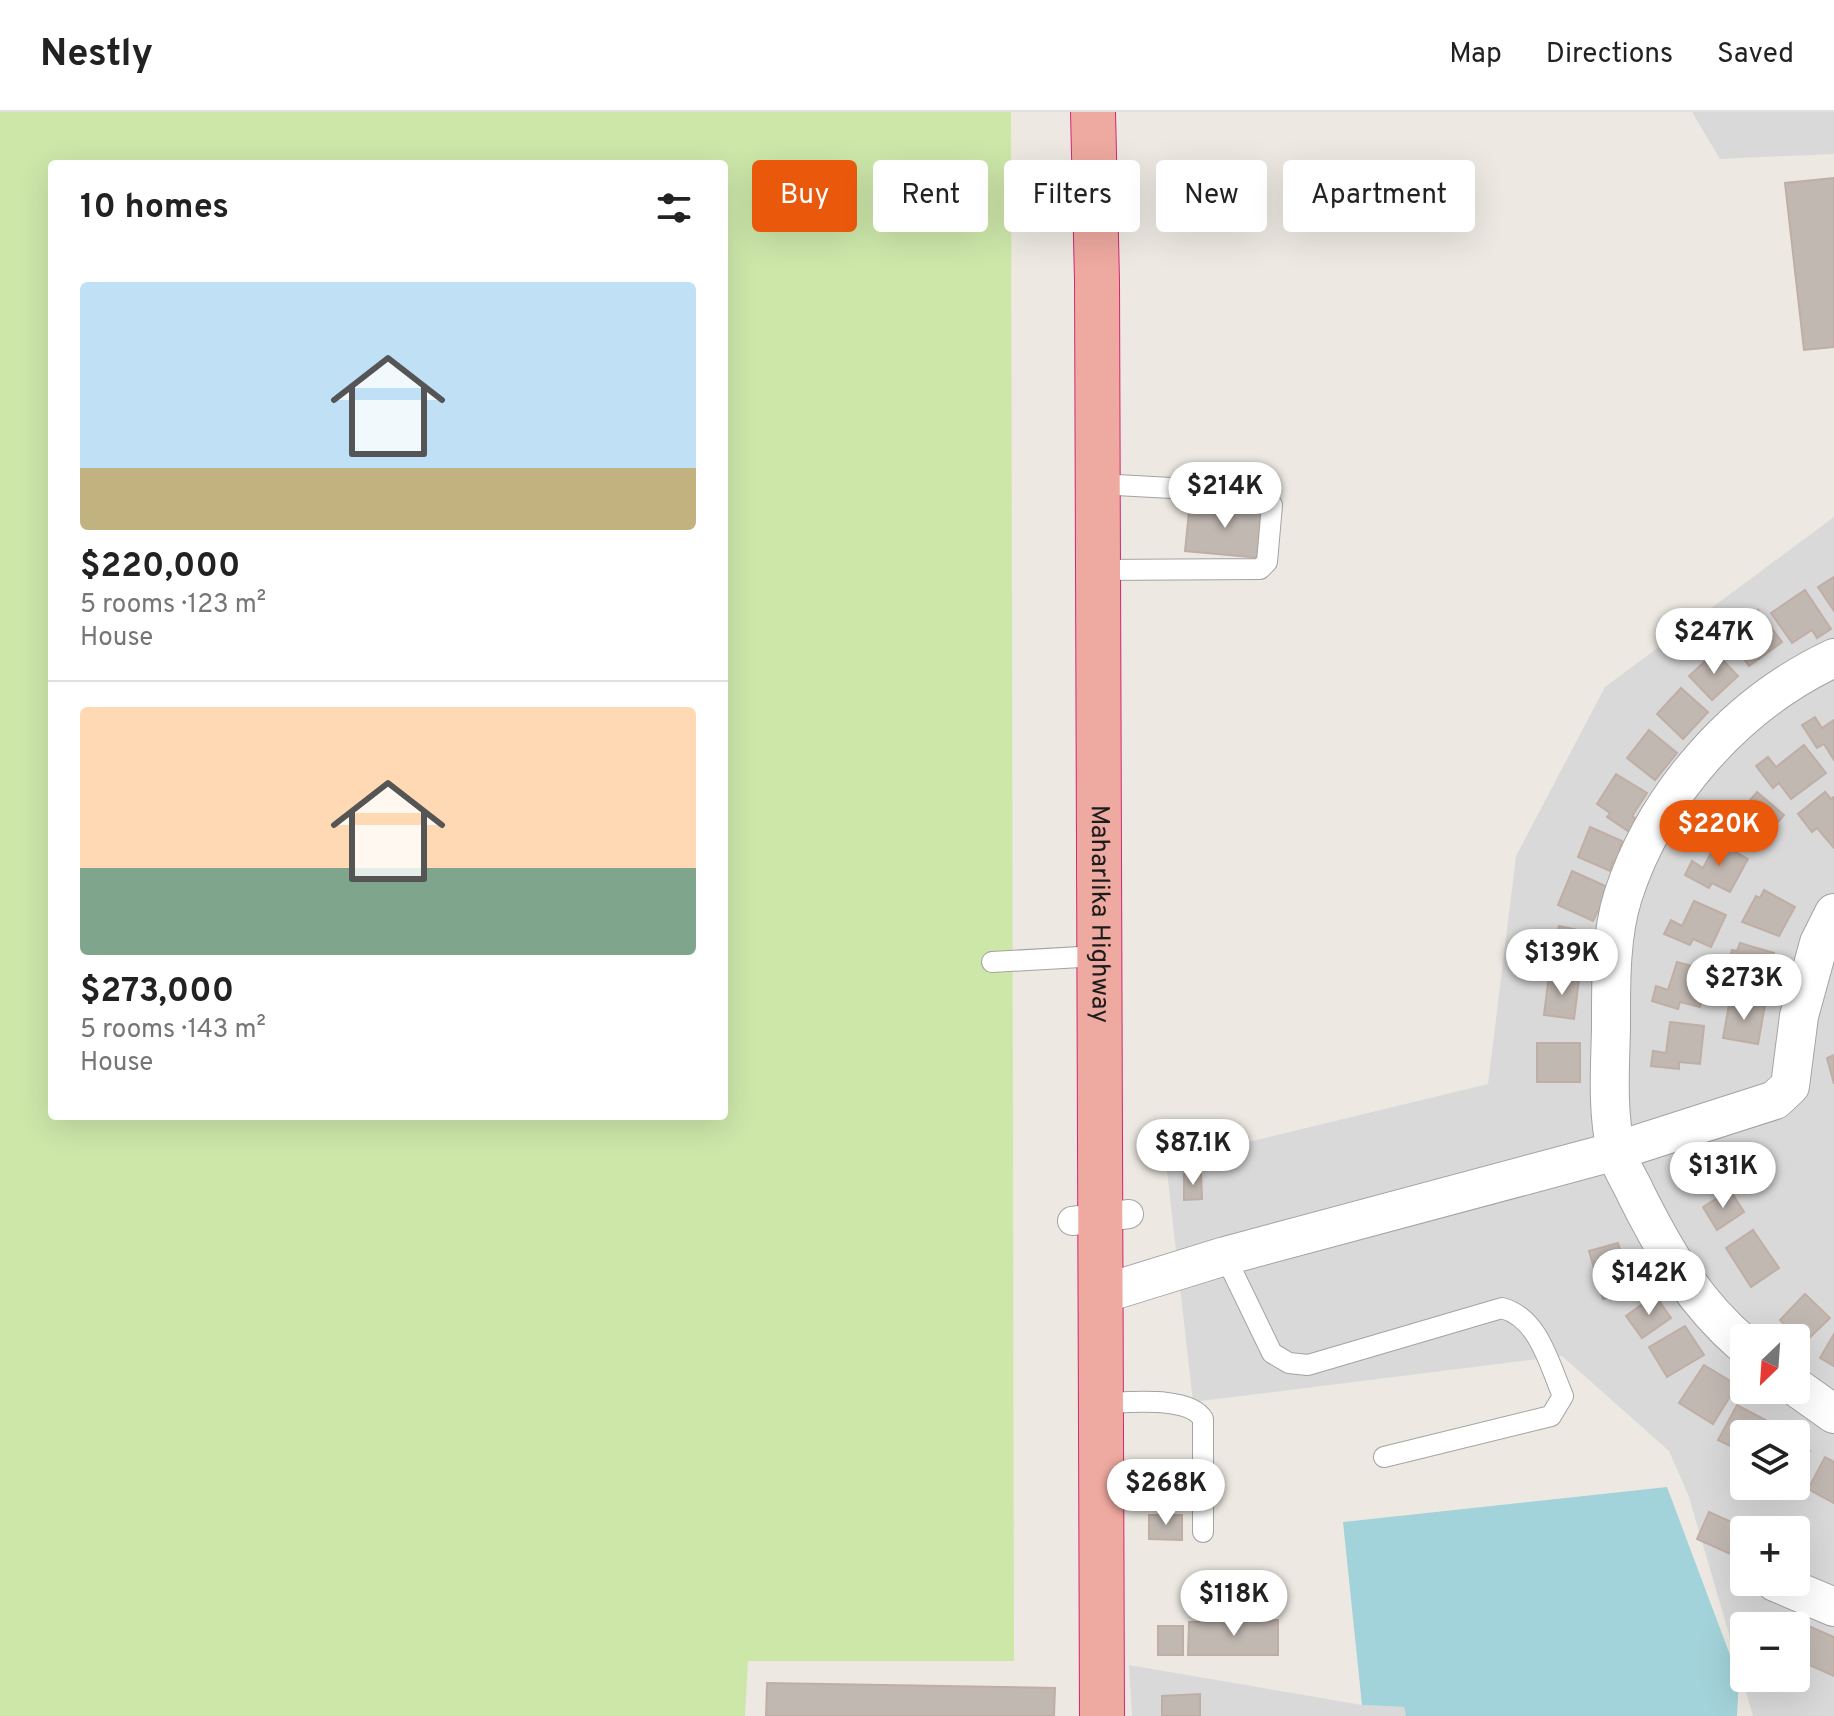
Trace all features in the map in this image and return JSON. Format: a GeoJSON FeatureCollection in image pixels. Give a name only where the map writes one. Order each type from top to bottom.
{"type":"FeatureCollection","features":[{"type":"Feature","properties":{"kind":"highway","name":"Maharlika Highway"},"geometry":{"type":"LineString","coordinates":[[1093,112],[1098,484],[1102,1716]]}},
{"type":"Feature","properties":{"kind":"street"},"geometry":{"type":"LineString","coordinates":[[1730,1333],[1709,1315],[1660,1243],[1616,1151],[1610,1077],[1613,961],[1622,899],[1651,826],[1676,787],[1739,723],[1807,671],[1834,658]]}},
{"type":"Feature","properties":{"kind":"street"},"geometry":{"type":"LineString","coordinates":[[1099,1295],[1225,1256],[1616,1151],[1784,1094],[1790,1086],[1799,1016],[1819,943],[1834,913]]}},
{"type":"Feature","properties":{"kind":"street"},"geometry":{"type":"LineString","coordinates":[[1810,1397],[1834,1414]]}},
{"type":"Feature","properties":{"kind":"street"},"geometry":{"type":"LineString","coordinates":[[1808,1596],[1834,1607]]}},
{"type":"Feature","properties":{"kind":"lane"},"geometry":{"type":"LineString","coordinates":[[1098,484],[1263,493],[1272,505],[1267,562],[1260,569],[1098,570]]}},
{"type":"Feature","properties":{"kind":"lane"},"geometry":{"type":"LineString","coordinates":[[992,962],[1098,956]]}},
{"type":"Feature","properties":{"kind":"lane"},"geometry":{"type":"LineString","coordinates":[[1225,1256],[1272,1353],[1289,1363],[1308,1365],[1502,1308],[1518,1313],[1531,1325],[1563,1396],[1559,1408],[1551,1416],[1384,1457]]}},
{"type":"Feature","properties":{"kind":"lane"},"geometry":{"type":"LineString","coordinates":[[1100,1403],[1183,1404],[1199,1412],[1203,1419],[1203,1532]]}},
{"type":"Feature","properties":{"kind":"shaded area"},"geometry":{"type":"Polygon","coordinates":[[[1692,112],[1834,112],[1834,154],[1720,159],[1692,112]]]}},
{"type":"Feature","properties":{"kind":"shaded area"},"geometry":{"type":"Polygon","coordinates":[[[1834,517],[1834,1716],[1753,1716],[1746,1692],[1810,1692],[1810,1612],[1730,1612],[1730,1637],[1689,1497],[1669,1451],[1562,1356],[1193,1402],[1166,1162],[1488,1084],[1516,856],[1605,687],[1834,517]]]}},
{"type":"Feature","properties":{"kind":"shaded area"},"geometry":{"type":"Polygon","coordinates":[[[1129,1665],[1362,1705],[1405,1707],[1406,1716],[1132,1716],[1129,1665]]]}},
{"type":"Feature","properties":{"kind":"green space"},"geometry":{"type":"Polygon","coordinates":[[[0,112],[1011,112],[1011,160],[1004,160],[1004,232],[1011,232],[1014,1661],[748,1661],[745,1716],[0,1716],[0,112]]]}},
{"type":"Feature","properties":{"kind":"water"},"geometry":{"type":"Polygon","coordinates":[[[1667,1487],[1730,1655],[1730,1692],[1738,1692],[1737,1716],[1406,1716],[1404,1707],[1362,1705],[1343,1522],[1667,1487]]]}},
{"type":"Feature","properties":{"kind":"building"},"geometry":{"type":"Polygon","coordinates":[[[1834,178],[1834,347],[1804,350],[1785,183],[1834,178]]]}},
{"type":"Feature","properties":{"kind":"building"},"geometry":{"type":"Polygon","coordinates":[[[1190,502],[1264,510],[1260,558],[1185,551],[1190,502]]]}},
{"type":"Feature","properties":{"kind":"building"},"geometry":{"type":"Polygon","coordinates":[[[1834,577],[1834,611],[1818,587],[1834,577]]]}},
{"type":"Feature","properties":{"kind":"building"},"geometry":{"type":"Polygon","coordinates":[[[1805,590],[1831,629],[1817,638],[1812,630],[1792,643],[1771,613],[1805,590]]]}},
{"type":"Feature","properties":{"kind":"building"},"geometry":{"type":"Polygon","coordinates":[[[1758,610],[1782,642],[1749,666],[1726,633],[1758,610]]]}},
{"type":"Feature","properties":{"kind":"building"},"geometry":{"type":"Polygon","coordinates":[[[1715,652],[1738,676],[1712,700],[1689,676],[1715,652]]]}},
{"type":"Feature","properties":{"kind":"building"},"geometry":{"type":"Polygon","coordinates":[[[1681,688],[1708,712],[1683,739],[1657,714],[1681,688]]]}},
{"type":"Feature","properties":{"kind":"building"},"geometry":{"type":"Polygon","coordinates":[[[1815,717],[1822,728],[1834,720],[1834,760],[1824,744],[1817,748],[1802,725],[1815,717]]]}},
{"type":"Feature","properties":{"kind":"building"},"geometry":{"type":"Polygon","coordinates":[[[1649,730],[1677,753],[1655,780],[1627,758],[1649,730]]]}},
{"type":"Feature","properties":{"kind":"building"},"geometry":{"type":"Polygon","coordinates":[[[1804,745],[1826,773],[1791,799],[1779,783],[1773,788],[1756,766],[1768,757],[1776,767],[1804,745]]]}},
{"type":"Feature","properties":{"kind":"building"},"geometry":{"type":"Polygon","coordinates":[[[1616,774],[1647,793],[1632,816],[1642,822],[1634,835],[1607,817],[1610,813],[1597,804],[1616,774]]]}},
{"type":"Feature","properties":{"kind":"building"},"geometry":{"type":"Polygon","coordinates":[[[1757,792],[1784,815],[1757,846],[1742,832],[1737,838],[1716,820],[1726,808],[1736,817],[1757,792]]]}},
{"type":"Feature","properties":{"kind":"building"},"geometry":{"type":"Polygon","coordinates":[[[1825,792],[1831,799],[1834,797],[1834,848],[1817,828],[1812,832],[1798,814],[1825,792]]]}},
{"type":"Feature","properties":{"kind":"building"},"geometry":{"type":"Polygon","coordinates":[[[1590,827],[1622,841],[1620,848],[1627,852],[1621,866],[1613,862],[1610,871],[1578,857],[1590,827]]]}},
{"type":"Feature","properties":{"kind":"building"},"geometry":{"type":"Polygon","coordinates":[[[1717,842],[1748,859],[1730,892],[1712,883],[1709,888],[1685,875],[1692,861],[1703,868],[1717,842]]]}},
{"type":"Feature","properties":{"kind":"building"},"geometry":{"type":"Polygon","coordinates":[[[1572,871],[1608,887],[1605,914],[1598,911],[1593,921],[1558,905],[1572,871]]]}},
{"type":"Feature","properties":{"kind":"building"},"geometry":{"type":"Polygon","coordinates":[[[1764,890],[1795,907],[1779,936],[1742,922],[1756,896],[1760,898],[1764,890]]]}},
{"type":"Feature","properties":{"kind":"building"},"geometry":{"type":"Polygon","coordinates":[[[1694,901],[1726,915],[1711,947],[1693,939],[1690,945],[1664,934],[1671,920],[1682,926],[1694,901]]]}},
{"type":"Feature","properties":{"kind":"building"},"geometry":{"type":"Polygon","coordinates":[[[1559,926],[1592,933],[1590,941],[1597,943],[1594,958],[1587,957],[1585,966],[1553,959],[1559,926]]]}},
{"type":"Feature","properties":{"kind":"building"},"geometry":{"type":"Polygon","coordinates":[[[1740,943],[1774,953],[1763,986],[1724,978],[1732,950],[1737,951],[1740,943]]]}},
{"type":"Feature","properties":{"kind":"building"},"geometry":{"type":"Polygon","coordinates":[[[1677,962],[1710,971],[1700,1007],[1680,1002],[1678,1009],[1652,1001],[1656,986],[1668,990],[1677,962]]]}},
{"type":"Feature","properties":{"kind":"building"},"geometry":{"type":"Polygon","coordinates":[[[1549,975],[1579,979],[1574,1019],[1544,1015],[1549,975]]]}},
{"type":"Feature","properties":{"kind":"building"},"geometry":{"type":"Polygon","coordinates":[[[1730,999],[1765,1005],[1758,1044],[1723,1038],[1730,999]]]}},
{"type":"Feature","properties":{"kind":"building"},"geometry":{"type":"Polygon","coordinates":[[[1670,1022],[1704,1026],[1700,1064],[1679,1062],[1679,1069],[1651,1066],[1653,1051],[1666,1053],[1670,1022]]]}},
{"type":"Feature","properties":{"kind":"building"},"geometry":{"type":"Polygon","coordinates":[[[1537,1043],[1580,1043],[1580,1082],[1537,1082],[1537,1043]]]}},
{"type":"Feature","properties":{"kind":"building"},"geometry":{"type":"Polygon","coordinates":[[[1834,1055],[1834,1084],[1827,1058],[1834,1055]]]}},
{"type":"Feature","properties":{"kind":"building"},"geometry":{"type":"Polygon","coordinates":[[[1201,1173],[1202,1199],[1184,1200],[1184,1174],[1201,1173]]]}},
{"type":"Feature","properties":{"kind":"building"},"geometry":{"type":"Polygon","coordinates":[[[1730,1190],[1744,1212],[1717,1230],[1703,1207],[1730,1190]]]}},
{"type":"Feature","properties":{"kind":"building"},"geometry":{"type":"Polygon","coordinates":[[[1753,1230],[1779,1268],[1751,1287],[1726,1248],[1753,1230]]]}},
{"type":"Feature","properties":{"kind":"building"},"geometry":{"type":"Polygon","coordinates":[[[1618,1243],[1632,1291],[1603,1299],[1589,1251],[1618,1243]]]}},
{"type":"Feature","properties":{"kind":"building"},"geometry":{"type":"Polygon","coordinates":[[[1805,1294],[1830,1318],[1810,1337],[1810,1324],[1784,1324],[1780,1320],[1805,1294]]]}},
{"type":"Feature","properties":{"kind":"building"},"geometry":{"type":"Polygon","coordinates":[[[1655,1295],[1671,1318],[1642,1338],[1626,1316],[1655,1295]]]}},
{"type":"Feature","properties":{"kind":"building"},"geometry":{"type":"Polygon","coordinates":[[[1685,1326],[1704,1355],[1667,1377],[1649,1347],[1685,1326]]]}},
{"type":"Feature","properties":{"kind":"building"},"geometry":{"type":"Polygon","coordinates":[[[1834,1334],[1834,1366],[1820,1358],[1834,1334]]]}},
{"type":"Feature","properties":{"kind":"building"},"geometry":{"type":"Polygon","coordinates":[[[1704,1365],[1730,1381],[1730,1396],[1713,1424],[1679,1403],[1704,1365]]]}},
{"type":"Feature","properties":{"kind":"building"},"geometry":{"type":"Polygon","coordinates":[[[1737,1405],[1765,1420],[1730,1420],[1730,1446],[1718,1440],[1737,1405]]]}},
{"type":"Feature","properties":{"kind":"building"},"geometry":{"type":"Polygon","coordinates":[[[1825,1457],[1834,1462],[1834,1503],[1810,1490],[1825,1457]]]}},
{"type":"Feature","properties":{"kind":"building"},"geometry":{"type":"Polygon","coordinates":[[[1709,1512],[1730,1521],[1730,1554],[1697,1539],[1709,1512]]]}},
{"type":"Feature","properties":{"kind":"building"},"geometry":{"type":"Polygon","coordinates":[[[1149,1515],[1182,1515],[1182,1540],[1149,1539],[1149,1515]]]}},
{"type":"Feature","properties":{"kind":"building"},"geometry":{"type":"Polygon","coordinates":[[[1278,1620],[1278,1655],[1188,1655],[1189,1622],[1278,1620]]]}},
{"type":"Feature","properties":{"kind":"building"},"geometry":{"type":"Polygon","coordinates":[[[1158,1626],[1183,1626],[1183,1655],[1158,1655],[1158,1626]]]}},
{"type":"Feature","properties":{"kind":"building"},"geometry":{"type":"Polygon","coordinates":[[[1810,1627],[1834,1637],[1834,1676],[1810,1665],[1810,1627]]]}},
{"type":"Feature","properties":{"kind":"building"},"geometry":{"type":"Polygon","coordinates":[[[767,1683],[1055,1688],[1054,1716],[766,1716],[767,1683]]]}},
{"type":"Feature","properties":{"kind":"building"},"geometry":{"type":"Polygon","coordinates":[[[1200,1694],[1200,1716],[1162,1716],[1162,1696],[1200,1694]]]}}]}
